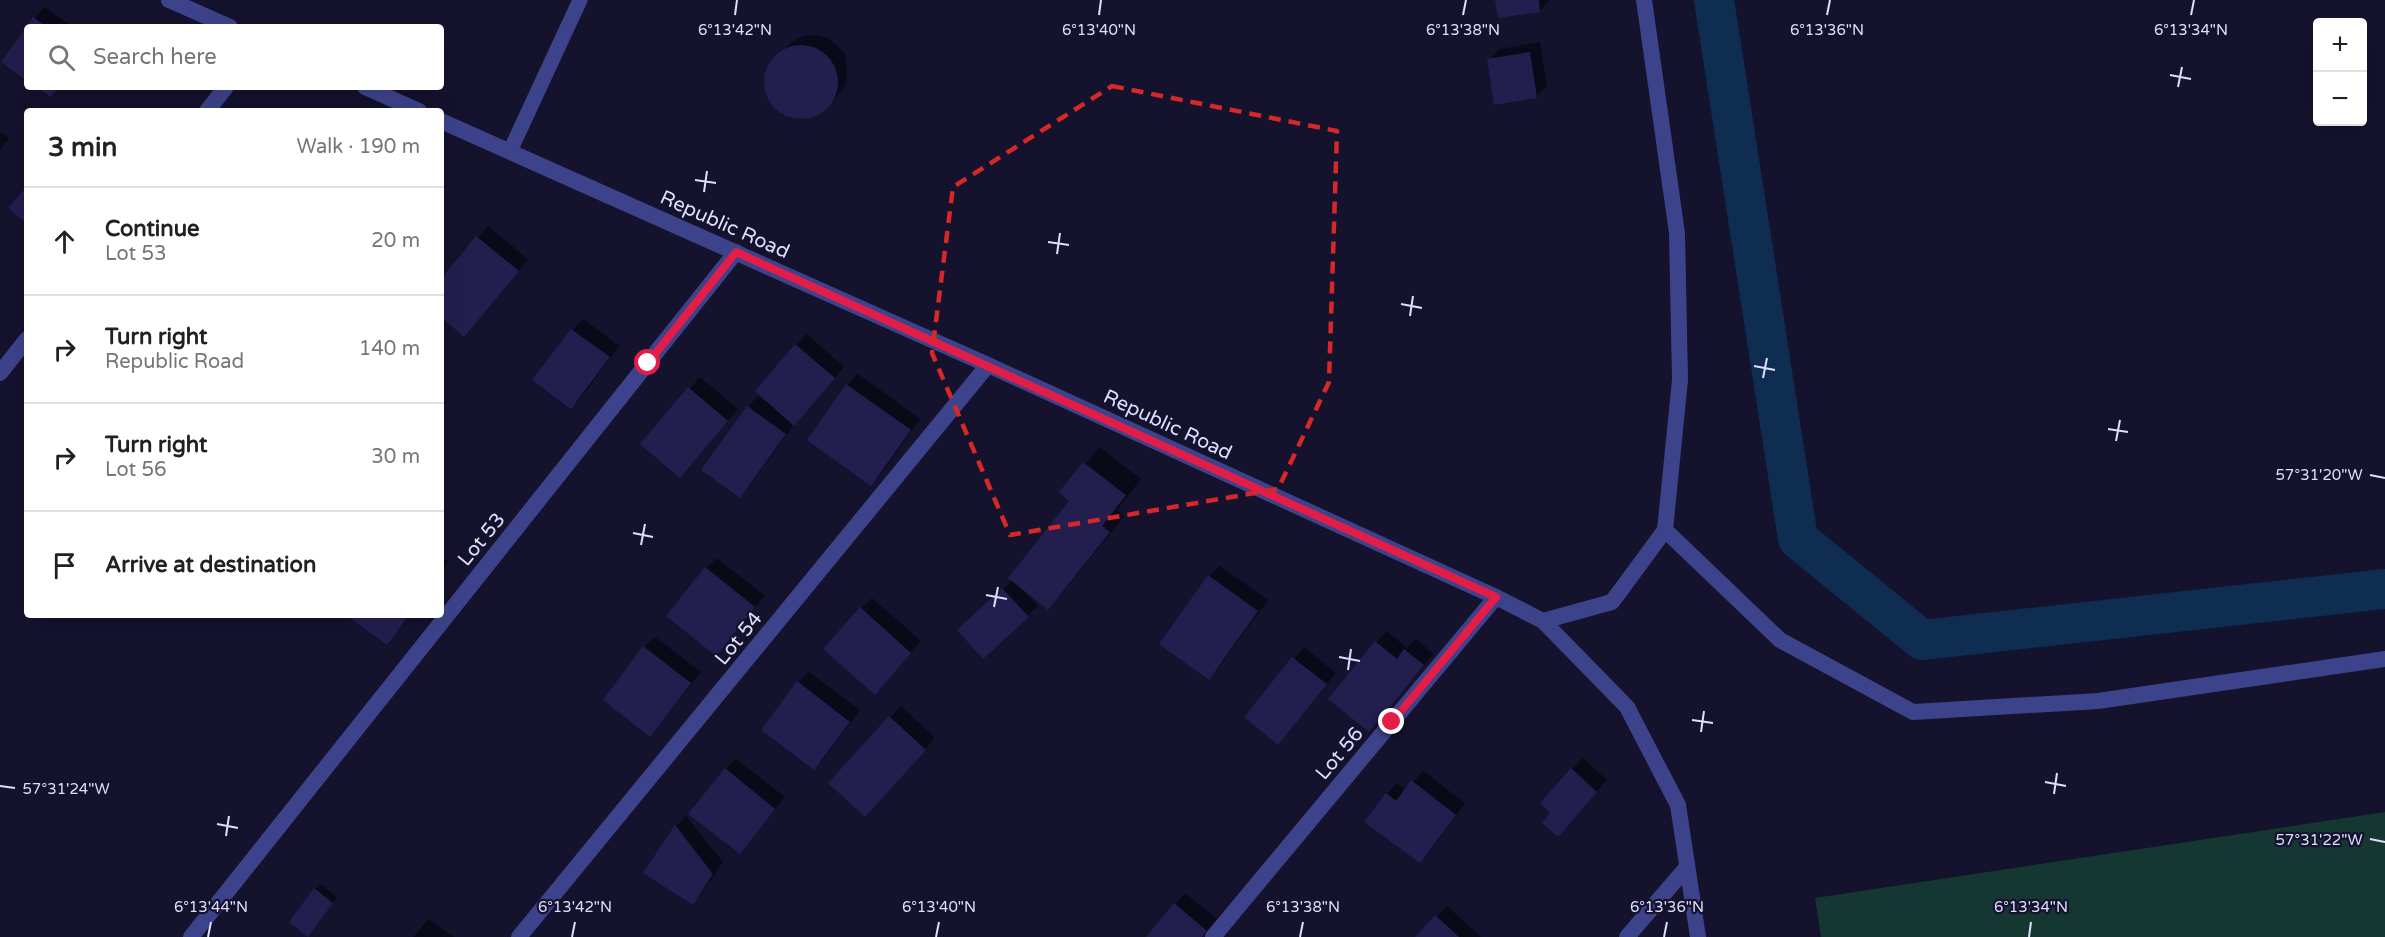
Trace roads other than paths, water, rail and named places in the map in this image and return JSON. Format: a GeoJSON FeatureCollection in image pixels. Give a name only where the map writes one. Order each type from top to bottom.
{"type":"FeatureCollection","features":[{"type":"Feature","properties":{"kind":"street"},"geometry":{"type":"LineString","coordinates":[[169,0],[223,24]]}},
{"type":"Feature","properties":{"kind":"street"},"geometry":{"type":"LineString","coordinates":[[1543,621],[1612,602],[1665,530],[1680,380],[1677,233],[1644,0]]}},
{"type":"Feature","properties":{"kind":"street"},"geometry":{"type":"LineString","coordinates":[[209,108],[224,90]]}},
{"type":"Feature","properties":{"kind":"street"},"geometry":{"type":"LineString","coordinates":[[372,90],[412,108]]}},
{"type":"Feature","properties":{"kind":"street","name":"Republic Road"},"geometry":{"type":"LineString","coordinates":[[444,122],[988,365],[1496,597],[1543,621],[1627,707],[1678,805],[1698,937]]}},
{"type":"Feature","properties":{"kind":"street","name":"Lot 53"},"geometry":{"type":"LineString","coordinates":[[191,937],[736,252]]}},
{"type":"Feature","properties":{"kind":"street"},"geometry":{"type":"LineString","coordinates":[[0,373],[24,343]]}},
{"type":"Feature","properties":{"kind":"street","name":"Lot 54"},"geometry":{"type":"LineString","coordinates":[[519,937],[988,365]]}},
{"type":"Feature","properties":{"kind":"street"},"geometry":{"type":"LineString","coordinates":[[1665,530],[1780,640],[1913,712],[2098,701],[2385,658]]}},
{"type":"Feature","properties":{"kind":"street","name":"Lot 56"},"geometry":{"type":"LineString","coordinates":[[1213,937],[1496,597]]}},
{"type":"Feature","properties":{"kind":"street"},"geometry":{"type":"LineString","coordinates":[[1627,937],[1687,867]]}},
{"type":"Feature","properties":{"kind":"lane"},"geometry":{"type":"LineString","coordinates":[[510,151],[580,0]]}},
{"type":"Feature","properties":{"kind":"waterway"},"geometry":{"type":"LineString","coordinates":[[1714,0],[1798,539],[1922,640],[2385,589]]}}]}
